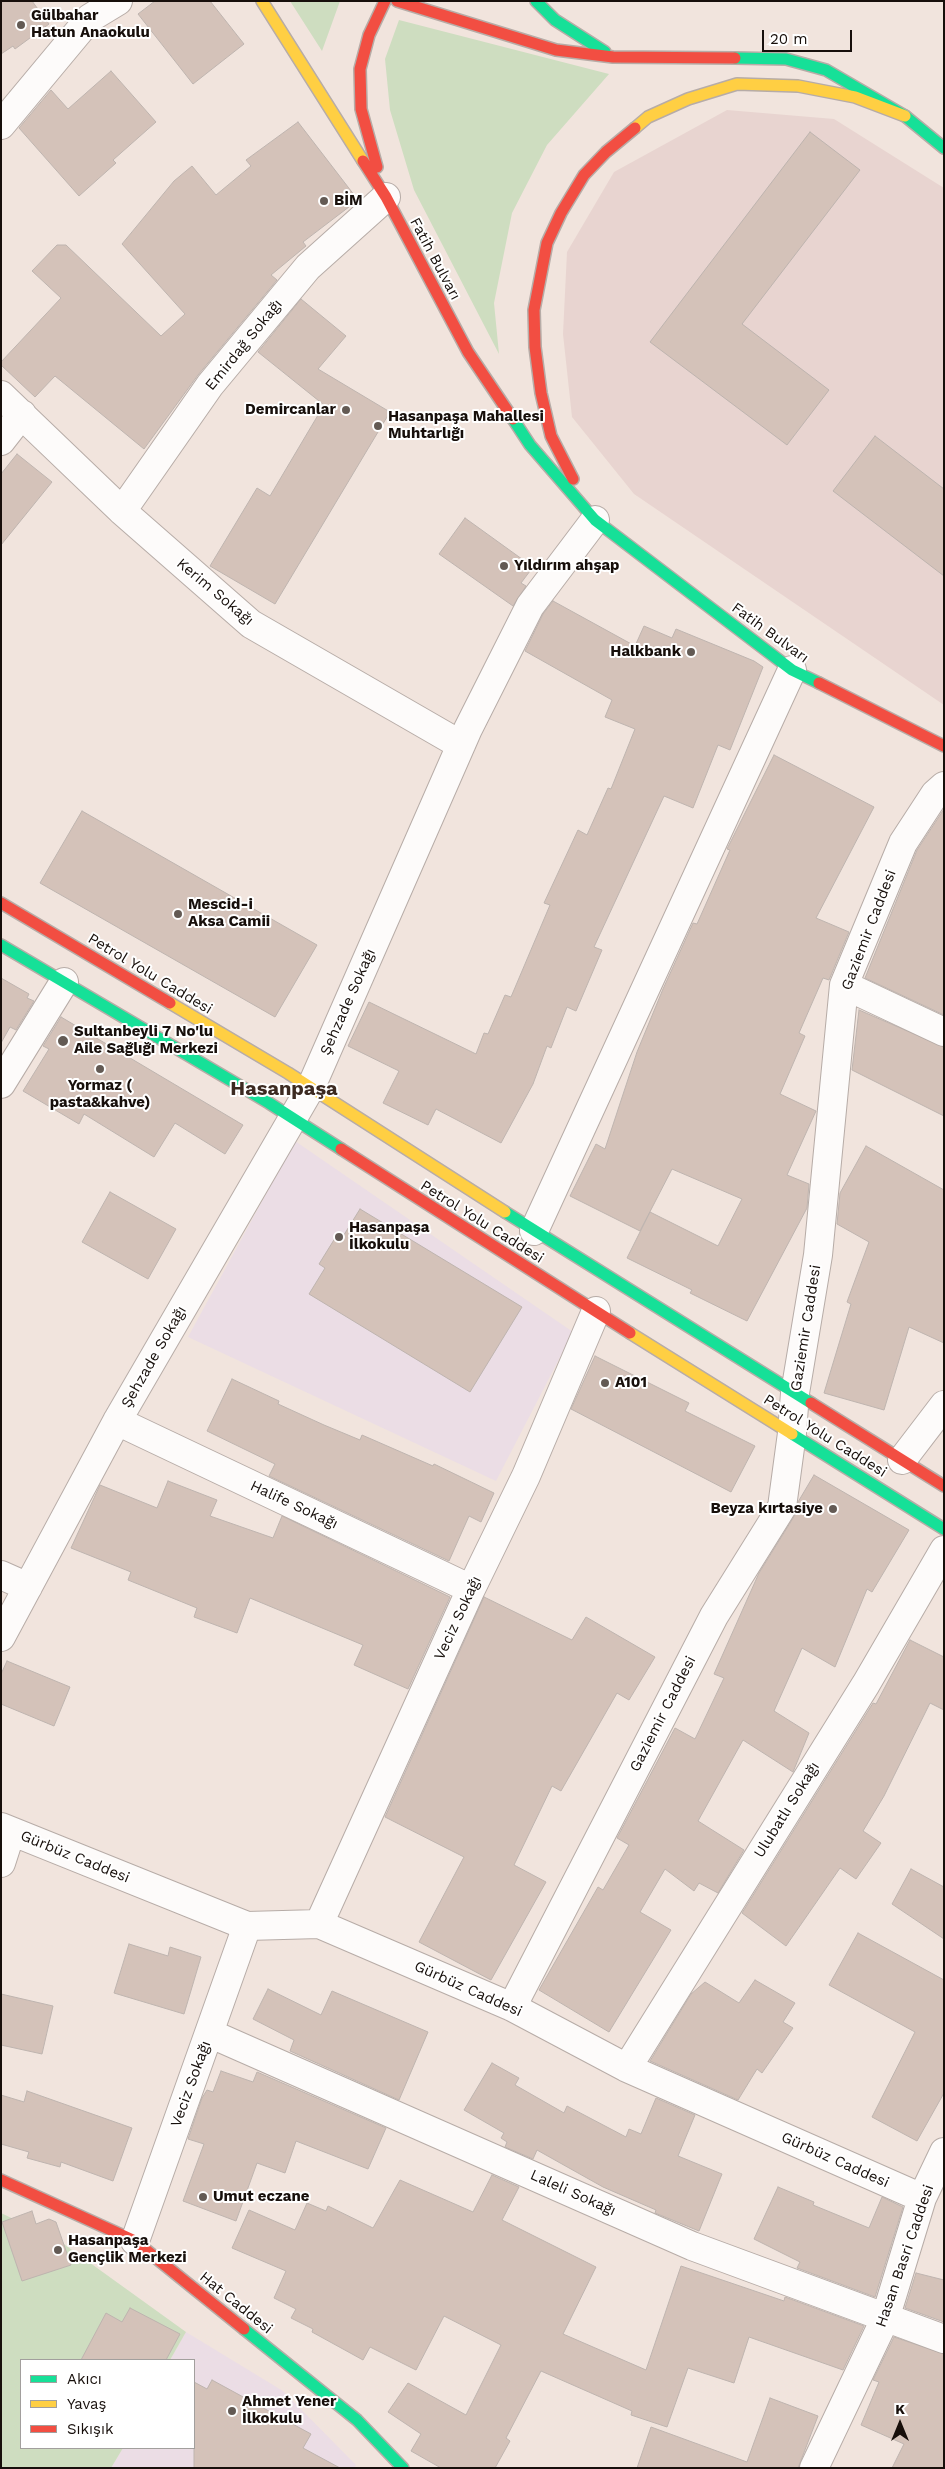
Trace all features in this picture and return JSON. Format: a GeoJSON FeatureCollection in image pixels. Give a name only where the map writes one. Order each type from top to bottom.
{"type":"FeatureCollection","features":[{"type":"Feature","properties":{"kind":"main road","name":"Fatih Bulvarı"},"geometry":{"type":"LineString","coordinates":[[262,1],[386,197],[457,333],[478,367],[530,445],[595,520],[792,670],[944,746]]}},
{"type":"Feature","properties":{"kind":"main road"},"geometry":{"type":"LineString","coordinates":[[385,1],[369,35],[360,69],[361,109],[386,197]]}},
{"type":"Feature","properties":{"kind":"main road","name":"Fatih Bulvarı"},"geometry":{"type":"LineString","coordinates":[[396,1],[556,50],[613,57],[786,59],[826,70],[905,116],[944,148]]}},
{"type":"Feature","properties":{"kind":"main road"},"geometry":{"type":"LineString","coordinates":[[536,1],[555,20],[613,57]]}},
{"type":"Feature","properties":{"kind":"main road","name":"Fatih Bulvarı"},"geometry":{"type":"LineString","coordinates":[[595,520],[551,436],[540,394],[535,346],[534,310],[547,243],[561,213],[584,175],[606,152],[648,117],[688,99],[737,84],[798,86],[855,97],[905,116]]}},
{"type":"Feature","properties":{"kind":"main road","name":"Petrol Yolu Caddesi"},"geometry":{"type":"LineString","coordinates":[[1,903],[311,1087],[534,1231],[944,1486]]}},
{"type":"Feature","properties":{"kind":"main road","name":"Petrol Yolu Caddesi"},"geometry":{"type":"LineString","coordinates":[[1,944],[292,1118],[944,1529]]}},
{"type":"Feature","properties":{"kind":"main road","name":"Hat Caddesi"},"geometry":{"type":"LineString","coordinates":[[1,2180],[135,2241],[357,2420],[403,2468]]}},
{"type":"Feature","properties":{"kind":"street"},"geometry":{"type":"LineString","coordinates":[[1,125],[85,10],[118,1]]}},
{"type":"Feature","properties":{"kind":"street","name":"Emirdağ Sokağı"},"geometry":{"type":"LineString","coordinates":[[122,511],[210,386],[308,267],[386,197]]}},
{"type":"Feature","properties":{"kind":"street","name":"Kerim Sokağı"},"geometry":{"type":"LineString","coordinates":[[1,395],[122,511],[251,624],[461,745]]}},
{"type":"Feature","properties":{"kind":"street"},"geometry":{"type":"LineString","coordinates":[[1,441],[22,414]]}},
{"type":"Feature","properties":{"kind":"street","name":"Şehzade Sokağı"},"geometry":{"type":"LineString","coordinates":[[1,1637],[117,1421],[311,1087],[461,745],[530,606],[595,520]]}},
{"type":"Feature","properties":{"kind":"street"},"geometry":{"type":"LineString","coordinates":[[534,1231],[792,670]]}},
{"type":"Feature","properties":{"kind":"street","name":"Gaziemir Caddesi"},"geometry":{"type":"LineString","coordinates":[[512,2007],[714,1616],[782,1507],[792,1433],[795,1393],[818,1255],[844,985],[903,843],[935,794],[944,786]]}},
{"type":"Feature","properties":{"kind":"street"},"geometry":{"type":"LineString","coordinates":[[1,1084],[10,1052],[64,982]]}},
{"type":"Feature","properties":{"kind":"street"},"geometry":{"type":"LineString","coordinates":[[844,985],[944,1032]]}},
{"type":"Feature","properties":{"kind":"street","name":"Veciz Sokağı"},"geometry":{"type":"LineString","coordinates":[[319,1924],[471,1589],[526,1476],[596,1311]]}},
{"type":"Feature","properties":{"kind":"street"},"geometry":{"type":"LineString","coordinates":[[902,1460],[944,1405]]}},
{"type":"Feature","properties":{"kind":"street","name":"Halife Sokağı"},"geometry":{"type":"LineString","coordinates":[[117,1421],[471,1589]]}},
{"type":"Feature","properties":{"kind":"street","name":"Ulubatlı Sokağı"},"geometry":{"type":"LineString","coordinates":[[626,2068],[866,1684],[944,1550]]}},
{"type":"Feature","properties":{"kind":"street"},"geometry":{"type":"LineString","coordinates":[[1,1575],[28,1587]]}},
{"type":"Feature","properties":{"kind":"street"},"geometry":{"type":"LineString","coordinates":[[1,1863],[6,1829]]}},
{"type":"Feature","properties":{"kind":"street","name":"Gürbüz Caddesi"},"geometry":{"type":"LineString","coordinates":[[6,1829],[247,1926],[319,1924],[512,2007],[626,2068],[922,2198]]}},
{"type":"Feature","properties":{"kind":"street","name":"Veciz Sokağı"},"geometry":{"type":"LineString","coordinates":[[135,2241],[247,1926]]}},
{"type":"Feature","properties":{"kind":"street","name":"Laleli Sokağı"},"geometry":{"type":"LineString","coordinates":[[209,2033],[692,2246],[885,2319],[944,2339]]}},
{"type":"Feature","properties":{"kind":"street","name":"Hasan Basri Caddesi"},"geometry":{"type":"LineString","coordinates":[[814,2468],[885,2319],[922,2198],[944,2152]]}},
{"type":"Feature","properties":{"kind":"shaded area"},"geometry":{"type":"Polygon","coordinates":[[[727,110],[834,119],[944,188],[944,705],[634,494],[572,417],[563,334],[567,252],[614,172],[727,110]]]}},
{"type":"Feature","properties":{"kind":"shaded area","name":"Hasanpaşa İlkokulu"},"geometry":{"type":"Polygon","coordinates":[[[295,1141],[573,1332],[496,1481],[188,1337],[295,1141]]]}},
{"type":"Feature","properties":{"kind":"shaded area","name":"Ahmet Yener İlkokulu"},"geometry":{"type":"Polygon","coordinates":[[[186,2332],[283,2391],[356,2465],[354,2468],[111,2468],[122,2449],[195,2449],[195,2359],[171,2359],[186,2332]]]}},
{"type":"Feature","properties":{"kind":"green space"},"geometry":{"type":"Polygon","coordinates":[[[290,1],[340,1],[322,51],[290,1]]]}},
{"type":"Feature","properties":{"kind":"green space"},"geometry":{"type":"Polygon","coordinates":[[[399,20],[609,74],[547,145],[512,213],[494,303],[499,354],[414,190],[390,110],[385,59],[399,20]]]}},
{"type":"Feature","properties":{"kind":"green space"},"geometry":{"type":"Polygon","coordinates":[[[1,2213],[61,2242],[186,2332],[171,2359],[20,2359],[20,2449],[122,2449],[111,2468],[1,2468],[1,2213]]]}},
{"type":"Feature","properties":{"kind":"building"},"geometry":{"type":"Polygon","coordinates":[[[1,1],[32,1],[49,24],[15,49],[13,46],[1,54],[1,1]]]}},
{"type":"Feature","properties":{"kind":"building"},"geometry":{"type":"Polygon","coordinates":[[[155,1],[210,1],[244,44],[193,84],[138,14],[155,1]]]}},
{"type":"Feature","properties":{"kind":"building"},"geometry":{"type":"Polygon","coordinates":[[[111,71],[156,122],[113,160],[116,163],[79,196],[19,128],[51,90],[68,109],[111,71]]]}},
{"type":"Feature","properties":{"kind":"building"},"geometry":{"type":"Polygon","coordinates":[[[298,122],[358,200],[303,242],[306,246],[271,275],[277,280],[198,375],[144,449],[55,376],[35,397],[1,365],[1,362],[61,298],[32,271],[57,245],[66,245],[161,336],[185,314],[122,244],[174,181],[192,166],[216,195],[251,166],[246,160],[298,122]]]}},
{"type":"Feature","properties":{"kind":"building"},"geometry":{"type":"Polygon","coordinates":[[[810,132],[860,170],[742,324],[829,390],[787,445],[650,342],[810,132]]]}},
{"type":"Feature","properties":{"kind":"building"},"geometry":{"type":"Polygon","coordinates":[[[301,299],[346,336],[318,369],[390,412],[275,604],[210,566],[257,488],[270,496],[324,405],[258,352],[301,299]]]}},
{"type":"Feature","properties":{"kind":"building"},"geometry":{"type":"Polygon","coordinates":[[[875,436],[944,489],[944,576],[833,491],[875,436]]]}},
{"type":"Feature","properties":{"kind":"building"},"geometry":{"type":"Polygon","coordinates":[[[17,454],[52,482],[1,545],[1,474],[17,454]]]}},
{"type":"Feature","properties":{"kind":"building"},"geometry":{"type":"Polygon","coordinates":[[[465,518],[533,567],[521,583],[526,586],[513,606],[439,554],[465,518]]]}},
{"type":"Feature","properties":{"kind":"building"},"geometry":{"type":"Polygon","coordinates":[[[553,601],[635,646],[644,626],[672,638],[676,629],[754,661],[763,667],[730,750],[718,745],[693,808],[664,796],[594,947],[602,950],[576,1011],[567,1007],[551,1048],[547,1046],[533,1084],[501,1143],[436,1109],[428,1125],[383,1103],[399,1071],[348,1046],[369,1002],[476,1054],[484,1033],[488,1034],[505,995],[511,997],[550,905],[544,903],[578,830],[587,835],[608,788],[611,789],[635,729],[605,717],[612,700],[525,651],[543,614],[553,601]]]}},
{"type":"Feature","properties":{"kind":"building"},"geometry":{"type":"Polygon","coordinates":[[[774,755],[874,807],[816,918],[849,932],[829,980],[823,978],[799,1033],[805,1036],[780,1094],[816,1111],[787,1175],[809,1184],[807,1208],[747,1321],[690,1293],[692,1290],[627,1258],[650,1212],[718,1246],[742,1199],[672,1169],[640,1231],[570,1196],[596,1144],[605,1149],[637,1052],[663,989],[693,923],[697,924],[730,850],[727,849],[774,755]]]}},
{"type":"Feature","properties":{"kind":"building"},"geometry":{"type":"Polygon","coordinates":[[[944,809],[944,1015],[865,978],[917,850],[944,809]]]}},
{"type":"Feature","properties":{"kind":"building","name":"Mescid-i Aksa Camii"},"geometry":{"type":"Polygon","coordinates":[[[82,811],[317,945],[275,1017],[40,883],[82,811]]]}},
{"type":"Feature","properties":{"kind":"building"},"geometry":{"type":"Polygon","coordinates":[[[1,978],[29,994],[27,998],[34,1001],[16,1030],[10,1027],[1,1043],[1,978]]]}},
{"type":"Feature","properties":{"kind":"building"},"geometry":{"type":"Polygon","coordinates":[[[859,1010],[944,1047],[944,1116],[852,1070],[859,1010]]]}},
{"type":"Feature","properties":{"kind":"building"},"geometry":{"type":"Polygon","coordinates":[[[61,1017],[243,1125],[225,1154],[175,1123],[154,1157],[84,1114],[79,1124],[23,1091],[49,1049],[43,1046],[61,1017]]]}},
{"type":"Feature","properties":{"kind":"building"},"geometry":{"type":"Polygon","coordinates":[[[866,1146],[944,1190],[944,1343],[909,1327],[884,1410],[824,1393],[851,1304],[847,1302],[869,1242],[837,1224],[840,1193],[866,1146]]]}},
{"type":"Feature","properties":{"kind":"building"},"geometry":{"type":"Polygon","coordinates":[[[110,1192],[176,1229],[148,1279],[82,1242],[110,1192]]]}},
{"type":"Feature","properties":{"kind":"building"},"geometry":{"type":"Polygon","coordinates":[[[360,1209],[522,1307],[470,1392],[309,1294],[325,1268],[319,1264],[337,1235],[342,1238],[360,1209]]]}},
{"type":"Feature","properties":{"kind":"building"},"geometry":{"type":"Polygon","coordinates":[[[595,1356],[689,1403],[685,1411],[755,1446],[731,1492],[571,1409],[595,1356]]]}},
{"type":"Feature","properties":{"kind":"building"},"geometry":{"type":"Polygon","coordinates":[[[232,1379],[279,1401],[278,1404],[324,1425],[360,1440],[362,1435],[433,1466],[434,1464],[494,1493],[481,1522],[469,1516],[449,1561],[269,1476],[275,1464],[207,1431],[232,1379]]]}},
{"type":"Feature","properties":{"kind":"building"},"geometry":{"type":"Polygon","coordinates":[[[814,1475],[909,1530],[872,1592],[867,1589],[835,1667],[802,1648],[774,1711],[809,1733],[793,1772],[743,1740],[698,1821],[744,1850],[718,1893],[699,1883],[694,1891],[665,1869],[640,1912],[671,1930],[609,2032],[539,1990],[598,1887],[603,1890],[629,1845],[617,1838],[675,1728],[695,1739],[724,1678],[714,1674],[759,1573],[795,1515],[798,1502],[814,1475]]]}},
{"type":"Feature","properties":{"kind":"building"},"geometry":{"type":"Polygon","coordinates":[[[168,1481],[217,1500],[210,1516],[273,1538],[282,1516],[450,1597],[408,1689],[354,1665],[363,1645],[250,1598],[237,1633],[194,1617],[197,1608],[128,1580],[131,1572],[71,1548],[100,1485],[157,1508],[168,1481]]]}},
{"type":"Feature","properties":{"kind":"building"},"geometry":{"type":"Polygon","coordinates":[[[484,1597],[572,1640],[586,1617],[655,1657],[629,1700],[617,1693],[561,1791],[552,1786],[514,1865],[546,1882],[491,1980],[419,1942],[464,1857],[385,1817],[484,1597]]]}},
{"type":"Feature","properties":{"kind":"building"},"geometry":{"type":"Polygon","coordinates":[[[910,1640],[944,1657],[944,1710],[930,1703],[884,1796],[863,1831],[881,1843],[856,1879],[840,1868],[786,1946],[742,1913],[873,1703],[876,1704],[910,1640]]]}},
{"type":"Feature","properties":{"kind":"building"},"geometry":{"type":"Polygon","coordinates":[[[7,1661],[70,1687],[54,1726],[1,1704],[1,1674],[7,1661]]]}},
{"type":"Feature","properties":{"kind":"building"},"geometry":{"type":"Polygon","coordinates":[[[911,1869],[944,1887],[944,1939],[892,1904],[911,1869]]]}},
{"type":"Feature","properties":{"kind":"building"},"geometry":{"type":"Polygon","coordinates":[[[858,1933],[944,1980],[944,2093],[917,2141],[872,2117],[915,2032],[829,1985],[858,1933]]]}},
{"type":"Feature","properties":{"kind":"building"},"geometry":{"type":"Polygon","coordinates":[[[129,1944],[168,1956],[170,1947],[201,1957],[184,2014],[114,1993],[129,1944]]]}},
{"type":"Feature","properties":{"kind":"building"},"geometry":{"type":"Polygon","coordinates":[[[755,1980],[795,2003],[783,2022],[793,2028],[762,2073],[757,2069],[738,2100],[650,2061],[691,1994],[705,1982],[739,2003],[755,1980]]]}},
{"type":"Feature","properties":{"kind":"building"},"geometry":{"type":"Polygon","coordinates":[[[268,1989],[321,2015],[332,1991],[428,2032],[399,2100],[290,2051],[294,2040],[253,2019],[268,1989]]]}},
{"type":"Feature","properties":{"kind":"building"},"geometry":{"type":"Polygon","coordinates":[[[1,1994],[53,2006],[42,2054],[1,2045],[1,1994]]]}},
{"type":"Feature","properties":{"kind":"building"},"geometry":{"type":"Polygon","coordinates":[[[492,2063],[519,2078],[515,2085],[564,2113],[567,2106],[626,2137],[629,2129],[641,2134],[656,2098],[695,2115],[678,2156],[722,2174],[699,2231],[655,2213],[656,2210],[603,2187],[537,2150],[533,2159],[505,2147],[507,2142],[501,2138],[504,2133],[464,2110],[492,2063]]]}},
{"type":"Feature","properties":{"kind":"building"},"geometry":{"type":"Polygon","coordinates":[[[221,2071],[253,2082],[257,2072],[386,2128],[368,2169],[296,2141],[285,2173],[257,2163],[236,2221],[183,2201],[204,2144],[188,2139],[202,2098],[207,2090],[213,2092],[221,2071]]]}},
{"type":"Feature","properties":{"kind":"building"},"geometry":{"type":"Polygon","coordinates":[[[27,2091],[132,2128],[113,2181],[61,2162],[60,2167],[27,2158],[29,2152],[1,2144],[1,2095],[24,2102],[27,2091]]]}},
{"type":"Feature","properties":{"kind":"building"},"geometry":{"type":"Polygon","coordinates":[[[492,2175],[519,2187],[502,2220],[596,2267],[563,2334],[646,2370],[681,2266],[784,2301],[785,2297],[864,2326],[843,2370],[749,2337],[734,2383],[688,2368],[667,2427],[631,2415],[632,2411],[541,2371],[506,2438],[510,2441],[495,2468],[441,2468],[411,2451],[421,2434],[388,2412],[408,2383],[466,2415],[501,2345],[444,2316],[416,2370],[370,2347],[363,2360],[312,2332],[313,2329],[291,2318],[296,2309],[274,2298],[286,2271],[232,2248],[249,2210],[295,2230],[307,2203],[326,2211],[328,2206],[373,2228],[400,2180],[473,2212],[492,2175]]]}},
{"type":"Feature","properties":{"kind":"building"},"geometry":{"type":"Polygon","coordinates":[[[778,2187],[814,2202],[813,2205],[869,2228],[882,2197],[903,2207],[875,2297],[797,2268],[800,2262],[754,2239],[778,2187]]]}},
{"type":"Feature","properties":{"kind":"building"},"geometry":{"type":"Polygon","coordinates":[[[32,2211],[36,2224],[49,2219],[56,2222],[71,2265],[22,2281],[2,2222],[32,2211]]]}},
{"type":"Feature","properties":{"kind":"building"},"geometry":{"type":"Polygon","coordinates":[[[916,2273],[944,2280],[944,2322],[905,2308],[916,2273]]]}},
{"type":"Feature","properties":{"kind":"building"},"geometry":{"type":"Polygon","coordinates":[[[130,2308],[180,2334],[167,2359],[82,2359],[106,2313],[122,2322],[130,2308]]]}},
{"type":"Feature","properties":{"kind":"building"},"geometry":{"type":"Polygon","coordinates":[[[894,2337],[944,2354],[944,2468],[892,2468],[904,2444],[861,2425],[879,2382],[873,2380],[894,2337]]]}},
{"type":"Feature","properties":{"kind":"building","name":"Ahmet Yener İlkokulu"},"geometry":{"type":"Polygon","coordinates":[[[212,2380],[311,2434],[303,2448],[340,2468],[194,2468],[195,2383],[207,2389],[212,2380]]]}},
{"type":"Feature","properties":{"kind":"building"},"geometry":{"type":"Polygon","coordinates":[[[770,2398],[818,2416],[798,2468],[637,2468],[651,2427],[747,2462],[770,2398]]]}},
{"type":"Feature","properties":{"kind":"traffic: fast"},"geometry":{"type":"LineString","coordinates":[[536,1],[555,20],[605,52]]}},
{"type":"Feature","properties":{"kind":"traffic: fast"},"geometry":{"type":"LineString","coordinates":[[735,58],[786,59],[826,70],[905,116],[944,148]]}},
{"type":"Feature","properties":{"kind":"traffic: fast"},"geometry":{"type":"LineString","coordinates":[[513,419],[530,445],[595,520],[792,670],[819,683]]}},
{"type":"Feature","properties":{"kind":"traffic: fast"},"geometry":{"type":"LineString","coordinates":[[1,945],[269,1103],[341,1149]]}},
{"type":"Feature","properties":{"kind":"traffic: fast"},"geometry":{"type":"LineString","coordinates":[[505,1212],[811,1403]]}},
{"type":"Feature","properties":{"kind":"traffic: fast"},"geometry":{"type":"LineString","coordinates":[[792,1434],[944,1529]]}},
{"type":"Feature","properties":{"kind":"traffic: fast"},"geometry":{"type":"LineString","coordinates":[[244,2329],[357,2420],[403,2468]]}},
{"type":"Feature","properties":{"kind":"traffic: slow"},"geometry":{"type":"LineString","coordinates":[[262,1],[363,161]]}},
{"type":"Feature","properties":{"kind":"traffic: slow"},"geometry":{"type":"LineString","coordinates":[[635,128],[648,117],[688,99],[737,84],[798,86],[855,97],[905,116]]}},
{"type":"Feature","properties":{"kind":"traffic: slow"},"geometry":{"type":"LineString","coordinates":[[170,1003],[288,1073],[505,1212]]}},
{"type":"Feature","properties":{"kind":"traffic: slow"},"geometry":{"type":"LineString","coordinates":[[630,1333],[792,1434]]}},
{"type":"Feature","properties":{"kind":"traffic: jam"},"geometry":{"type":"LineString","coordinates":[[377,167],[361,109],[360,69],[369,35],[385,1]]}},
{"type":"Feature","properties":{"kind":"traffic: jam"},"geometry":{"type":"LineString","coordinates":[[397,1],[556,50],[613,57],[735,58]]}},
{"type":"Feature","properties":{"kind":"traffic: jam"},"geometry":{"type":"LineString","coordinates":[[573,479],[551,436],[541,393],[535,347],[534,310],[547,243],[561,213],[584,175],[606,152],[635,128]]}},
{"type":"Feature","properties":{"kind":"traffic: jam"},"geometry":{"type":"LineString","coordinates":[[363,161],[386,197],[468,352],[513,419]]}},
{"type":"Feature","properties":{"kind":"traffic: jam"},"geometry":{"type":"LineString","coordinates":[[819,683],[944,746]]}},
{"type":"Feature","properties":{"kind":"traffic: jam"},"geometry":{"type":"LineString","coordinates":[[1,903],[170,1003]]}},
{"type":"Feature","properties":{"kind":"traffic: jam"},"geometry":{"type":"LineString","coordinates":[[341,1149],[630,1333]]}},
{"type":"Feature","properties":{"kind":"traffic: jam"},"geometry":{"type":"LineString","coordinates":[[811,1403],[944,1486]]}},
{"type":"Feature","properties":{"kind":"traffic: jam"},"geometry":{"type":"LineString","coordinates":[[1,2180],[135,2241],[244,2329]]}},
{"type":"Feature","properties":{"kind":"place","name":"Gülbahar Hatun Anaokulu"},"geometry":{"type":"Point","coordinates":[21,25]}},
{"type":"Feature","properties":{"kind":"place","name":"BİM"},"geometry":{"type":"Point","coordinates":[324,201]}},
{"type":"Feature","properties":{"kind":"place","name":"Demircanlar"},"geometry":{"type":"Point","coordinates":[346,410]}},
{"type":"Feature","properties":{"kind":"place","name":"Hasanpaşa Mahallesi Muhtarlığı"},"geometry":{"type":"Point","coordinates":[378,426]}},
{"type":"Feature","properties":{"kind":"place","name":"Yıldırım ahşap"},"geometry":{"type":"Point","coordinates":[504,566]}},
{"type":"Feature","properties":{"kind":"place","name":"Halkbank"},"geometry":{"type":"Point","coordinates":[691,652]}},
{"type":"Feature","properties":{"kind":"place","name":"Mescid-i Aksa Camii"},"geometry":{"type":"Point","coordinates":[178,914]}},
{"type":"Feature","properties":{"kind":"place","name":"Sultanbeyli 7 No'lu Aile Sağlığı Merkezi"},"geometry":{"type":"Point","coordinates":[63,1041]}},
{"type":"Feature","properties":{"kind":"place","name":"Yormaz ( pasta&kahve)"},"geometry":{"type":"Point","coordinates":[100,1069]}},
{"type":"Feature","properties":{"kind":"place","name":"Hasanpaşa İlkokulu"},"geometry":{"type":"Point","coordinates":[339,1237]}},
{"type":"Feature","properties":{"kind":"place","name":"A101"},"geometry":{"type":"Point","coordinates":[605,1383]}},
{"type":"Feature","properties":{"kind":"place","name":"Beyza kırtasiye"},"geometry":{"type":"Point","coordinates":[833,1509]}},
{"type":"Feature","properties":{"kind":"place","name":"Umut eczane"},"geometry":{"type":"Point","coordinates":[203,2197]}},
{"type":"Feature","properties":{"kind":"place","name":"Hasanpaşa Gençlik Merkezi"},"geometry":{"type":"Point","coordinates":[58,2250]}},
{"type":"Feature","properties":{"kind":"place","name":"Ahmet Yener İlkokulu"},"geometry":{"type":"Point","coordinates":[232,2411]}},
{"type":"Feature","properties":{"kind":"district","name":"Hasanpaşa"},"geometry":{"type":"Point","coordinates":[284,1089]}}]}
